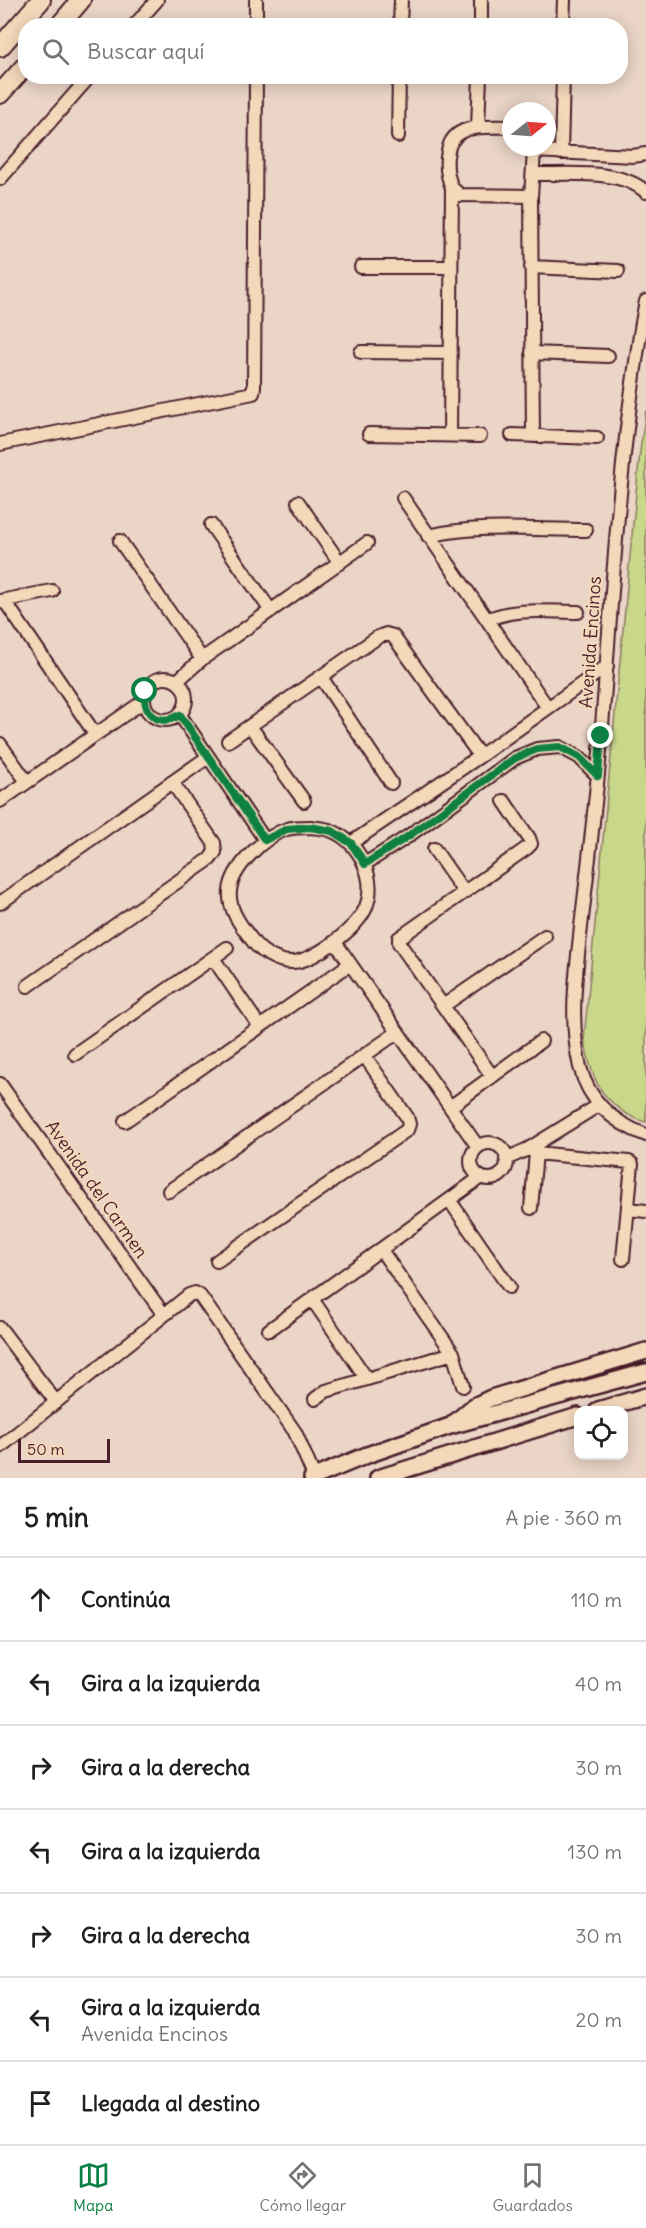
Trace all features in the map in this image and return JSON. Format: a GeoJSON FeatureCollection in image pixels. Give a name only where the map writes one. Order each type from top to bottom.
{"type":"FeatureCollection","features":[{"type":"Feature","properties":{"kind":"highway"},"geometry":{"type":"LineString","coordinates":[[25,18],[41,0]]}},
{"type":"Feature","properties":{"kind":"highway"},"geometry":{"type":"LineString","coordinates":[[66,18],[81,0]]}},
{"type":"Feature","properties":{"kind":"highway"},"geometry":{"type":"LineString","coordinates":[[0,47],[18,26]]}},
{"type":"Feature","properties":{"kind":"highway"},"geometry":{"type":"LineString","coordinates":[[0,94],[18,74]]}},
{"type":"Feature","properties":{"kind":"main road"},"geometry":{"type":"LineString","coordinates":[[450,1426],[474,1407],[491,1398],[646,1351]]}},
{"type":"Feature","properties":{"kind":"main road"},"geometry":{"type":"LineString","coordinates":[[313,1477],[450,1426],[646,1372]]}},
{"type":"Feature","properties":{"kind":"main road"},"geometry":{"type":"LineString","coordinates":[[612,1406],[646,1396]]}},
{"type":"Feature","properties":{"kind":"main road"},"geometry":{"type":"LineString","coordinates":[[378,1478],[574,1418]]}},
{"type":"Feature","properties":{"kind":"street"},"geometry":{"type":"LineString","coordinates":[[141,18],[157,0]]}},
{"type":"Feature","properties":{"kind":"street"},"geometry":{"type":"LineString","coordinates":[[256,0],[256,18]]}},
{"type":"Feature","properties":{"kind":"street"},"geometry":{"type":"LineString","coordinates":[[400,18],[401,0]]}},
{"type":"Feature","properties":{"kind":"street"},"geometry":{"type":"LineString","coordinates":[[481,0],[481,18]]}},
{"type":"Feature","properties":{"kind":"street"},"geometry":{"type":"LineString","coordinates":[[563,18],[564,0]]}},
{"type":"Feature","properties":{"kind":"street"},"geometry":{"type":"LineString","coordinates":[[0,180],[83,84]]}},
{"type":"Feature","properties":{"kind":"street"},"geometry":{"type":"LineString","coordinates":[[0,444],[253,393],[257,211],[256,84]]}},
{"type":"Feature","properties":{"kind":"street"},"geometry":{"type":"LineString","coordinates":[[398,136],[399,84]]}},
{"type":"Feature","properties":{"kind":"street"},"geometry":{"type":"LineString","coordinates":[[478,127],[480,84]]}},
{"type":"Feature","properties":{"kind":"street"},"geometry":{"type":"LineString","coordinates":[[561,153],[562,84]]}},
{"type":"Feature","properties":{"kind":"street"},"geometry":{"type":"LineString","coordinates":[[450,435],[452,188],[446,168],[450,141],[462,131],[478,127],[502,127]]}},
{"type":"Feature","properties":{"kind":"street"},"geometry":{"type":"LineString","coordinates":[[556,152],[633,156],[646,154]]}},
{"type":"Feature","properties":{"kind":"street"},"geometry":{"type":"LineString","coordinates":[[533,156],[531,196],[533,436]]}},
{"type":"Feature","properties":{"kind":"street"},"geometry":{"type":"LineString","coordinates":[[533,174],[609,176],[637,184],[646,192]]}},
{"type":"Feature","properties":{"kind":"street"},"geometry":{"type":"LineString","coordinates":[[452,188],[460,195],[531,196]]}},
{"type":"Feature","properties":{"kind":"street"},"geometry":{"type":"LineString","coordinates":[[361,267],[451,267]]}},
{"type":"Feature","properties":{"kind":"street"},"geometry":{"type":"LineString","coordinates":[[531,267],[618,271]]}},
{"type":"Feature","properties":{"kind":"street","name":"Avenida Encinos"},"geometry":{"type":"LineString","coordinates":[[646,301],[640,330],[620,483],[598,776],[573,1004],[580,1069],[589,1091],[599,1106],[619,1123],[646,1135]]}},
{"type":"Feature","properties":{"kind":"street"},"geometry":{"type":"LineString","coordinates":[[361,352],[450,353]]}},
{"type":"Feature","properties":{"kind":"street"},"geometry":{"type":"LineString","coordinates":[[532,353],[608,356]]}},
{"type":"Feature","properties":{"kind":"street"},"geometry":{"type":"LineString","coordinates":[[369,434],[480,436]]}},
{"type":"Feature","properties":{"kind":"street"},"geometry":{"type":"LineString","coordinates":[[512,435],[597,438]]}},
{"type":"Feature","properties":{"kind":"street"},"geometry":{"type":"LineString","coordinates":[[403,498],[548,708]]}},
{"type":"Feature","properties":{"kind":"street"},"geometry":{"type":"LineString","coordinates":[[298,502],[340,563]]}},
{"type":"Feature","properties":{"kind":"street"},"geometry":{"type":"LineString","coordinates":[[211,525],[272,611]]}},
{"type":"Feature","properties":{"kind":"street"},"geometry":{"type":"LineString","coordinates":[[428,536],[467,530],[586,530]]}},
{"type":"Feature","properties":{"kind":"street"},"geometry":{"type":"LineString","coordinates":[[120,541],[202,659]]}},
{"type":"Feature","properties":{"kind":"street"},"geometry":{"type":"LineString","coordinates":[[177,681],[202,659],[368,543]]}},
{"type":"Feature","properties":{"kind":"street"},"geometry":{"type":"LineString","coordinates":[[52,591],[2,600],[95,734]]}},
{"type":"Feature","properties":{"kind":"street"},"geometry":{"type":"LineString","coordinates":[[487,620],[501,614],[518,612],[578,612]]}},
{"type":"Feature","properties":{"kind":"street"},"geometry":{"type":"LineString","coordinates":[[228,741],[378,637],[386,634],[393,636],[480,756]]}},
{"type":"Feature","properties":{"kind":"street"},"geometry":{"type":"LineString","coordinates":[[351,843],[480,756],[607,666]]}},
{"type":"Feature","properties":{"kind":"street"},"geometry":{"type":"LineString","coordinates":[[321,676],[391,783]]}},
{"type":"Feature","properties":{"kind":"street"},"geometry":{"type":"LineString","coordinates":[[161,678],[177,681],[184,688],[187,698],[180,715],[172,720],[154,717],[147,710],[144,701],[145,691],[161,678]]}},
{"type":"Feature","properties":{"kind":"street"},"geometry":{"type":"LineString","coordinates":[[0,801],[144,701]]}},
{"type":"Feature","properties":{"kind":"street"},"geometry":{"type":"LineString","coordinates":[[180,715],[265,840]]}},
{"type":"Feature","properties":{"kind":"street"},"geometry":{"type":"LineString","coordinates":[[250,726],[304,801]]}},
{"type":"Feature","properties":{"kind":"street"},"geometry":{"type":"LineString","coordinates":[[0,744],[27,782]]}},
{"type":"Feature","properties":{"kind":"street"},"geometry":{"type":"LineString","coordinates":[[365,864],[407,837],[515,758],[537,749],[560,747],[579,757],[598,776]]}},
{"type":"Feature","properties":{"kind":"street"},"geometry":{"type":"LineString","coordinates":[[0,903],[208,757]]}},
{"type":"Feature","properties":{"kind":"street"},"geometry":{"type":"LineString","coordinates":[[28,986],[210,859],[215,852],[214,843],[172,782]]}},
{"type":"Feature","properties":{"kind":"street"},"geometry":{"type":"LineString","coordinates":[[492,1076],[401,949],[399,938],[531,844],[504,801]]}},
{"type":"Feature","properties":{"kind":"street"},"geometry":{"type":"LineString","coordinates":[[310,827],[332,831],[351,843],[365,864],[370,885],[366,907],[357,922],[334,942],[304,960],[290,962],[278,959],[256,946],[234,913],[230,891],[237,869],[265,840],[287,829],[310,827]]}},
{"type":"Feature","properties":{"kind":"street"},"geometry":{"type":"LineString","coordinates":[[434,849],[464,892]]}},
{"type":"Feature","properties":{"kind":"street"},"geometry":{"type":"LineString","coordinates":[[443,1006],[545,936]]}},
{"type":"Feature","properties":{"kind":"street"},"geometry":{"type":"LineString","coordinates":[[334,942],[478,1147]]}},
{"type":"Feature","properties":{"kind":"street"},"geometry":{"type":"LineString","coordinates":[[75,1054],[226,948]]}},
{"type":"Feature","properties":{"kind":"street"},"geometry":{"type":"LineString","coordinates":[[213,958],[260,1027]]}},
{"type":"Feature","properties":{"kind":"street"},"geometry":{"type":"LineString","coordinates":[[125,1121],[350,964]]}},
{"type":"Feature","properties":{"kind":"street"},"geometry":{"type":"LineString","coordinates":[[169,1191],[398,1032]]}},
{"type":"Feature","properties":{"kind":"street"},"geometry":{"type":"LineString","coordinates":[[450,1107],[541,1041]]}},
{"type":"Feature","properties":{"kind":"street"},"geometry":{"type":"LineString","coordinates":[[218,1261],[407,1130],[409,1124],[406,1117],[364,1055]]}},
{"type":"Feature","properties":{"kind":"street","name":"Avenida del Carmen"},"geometry":{"type":"LineString","coordinates":[[0,1084],[164,1315]]}},
{"type":"Feature","properties":{"kind":"street"},"geometry":{"type":"LineString","coordinates":[[506,1159],[532,1151],[599,1106]]}},
{"type":"Feature","properties":{"kind":"street"},"geometry":{"type":"LineString","coordinates":[[484,1144],[496,1145],[504,1153],[506,1159],[506,1165],[501,1174],[492,1179],[481,1177],[472,1166],[472,1155],[478,1147],[484,1144]]}},
{"type":"Feature","properties":{"kind":"street"},"geometry":{"type":"LineString","coordinates":[[531,1208],[532,1151]]}},
{"type":"Feature","properties":{"kind":"street"},"geometry":{"type":"LineString","coordinates":[[532,1151],[629,1162],[632,1168],[623,1259]]}},
{"type":"Feature","properties":{"kind":"street"},"geometry":{"type":"LineString","coordinates":[[269,1330],[481,1177]]}},
{"type":"Feature","properties":{"kind":"street"},"geometry":{"type":"LineString","coordinates":[[450,1201],[509,1287]]}},
{"type":"Feature","properties":{"kind":"street"},"geometry":{"type":"LineString","coordinates":[[628,1209],[646,1211]]}},
{"type":"Feature","properties":{"kind":"street"},"geometry":{"type":"LineString","coordinates":[[381,1250],[453,1353],[463,1386]]}},
{"type":"Feature","properties":{"kind":"street"},"geometry":{"type":"LineString","coordinates":[[2,1442],[56,1402],[189,1295],[195,1293],[201,1296],[295,1432],[313,1477]]}},
{"type":"Feature","properties":{"kind":"street"},"geometry":{"type":"LineString","coordinates":[[312,1299],[367,1379]]}},
{"type":"Feature","properties":{"kind":"street"},"geometry":{"type":"LineString","coordinates":[[0,1328],[56,1402]]}},
{"type":"Feature","properties":{"kind":"street"},"geometry":{"type":"LineString","coordinates":[[315,1399],[326,1391],[453,1353]]}},
{"type":"Feature","properties":{"kind":"green space"},"geometry":{"type":"Polygon","coordinates":[[[646,410],[646,1122],[622,1111],[602,1091],[592,1071],[584,1039],[640,451],[646,410]]]}},
{"type":"Feature","properties":{"kind":"route"},"geometry":{"type":"LineString","coordinates":[[145,691],[144,701],[147,710],[154,717],[172,720],[180,715],[265,840],[287,829],[310,827],[332,831],[351,843],[365,864],[407,837],[515,758],[537,749],[560,747],[579,757],[598,776],[601,736]]}}]}
